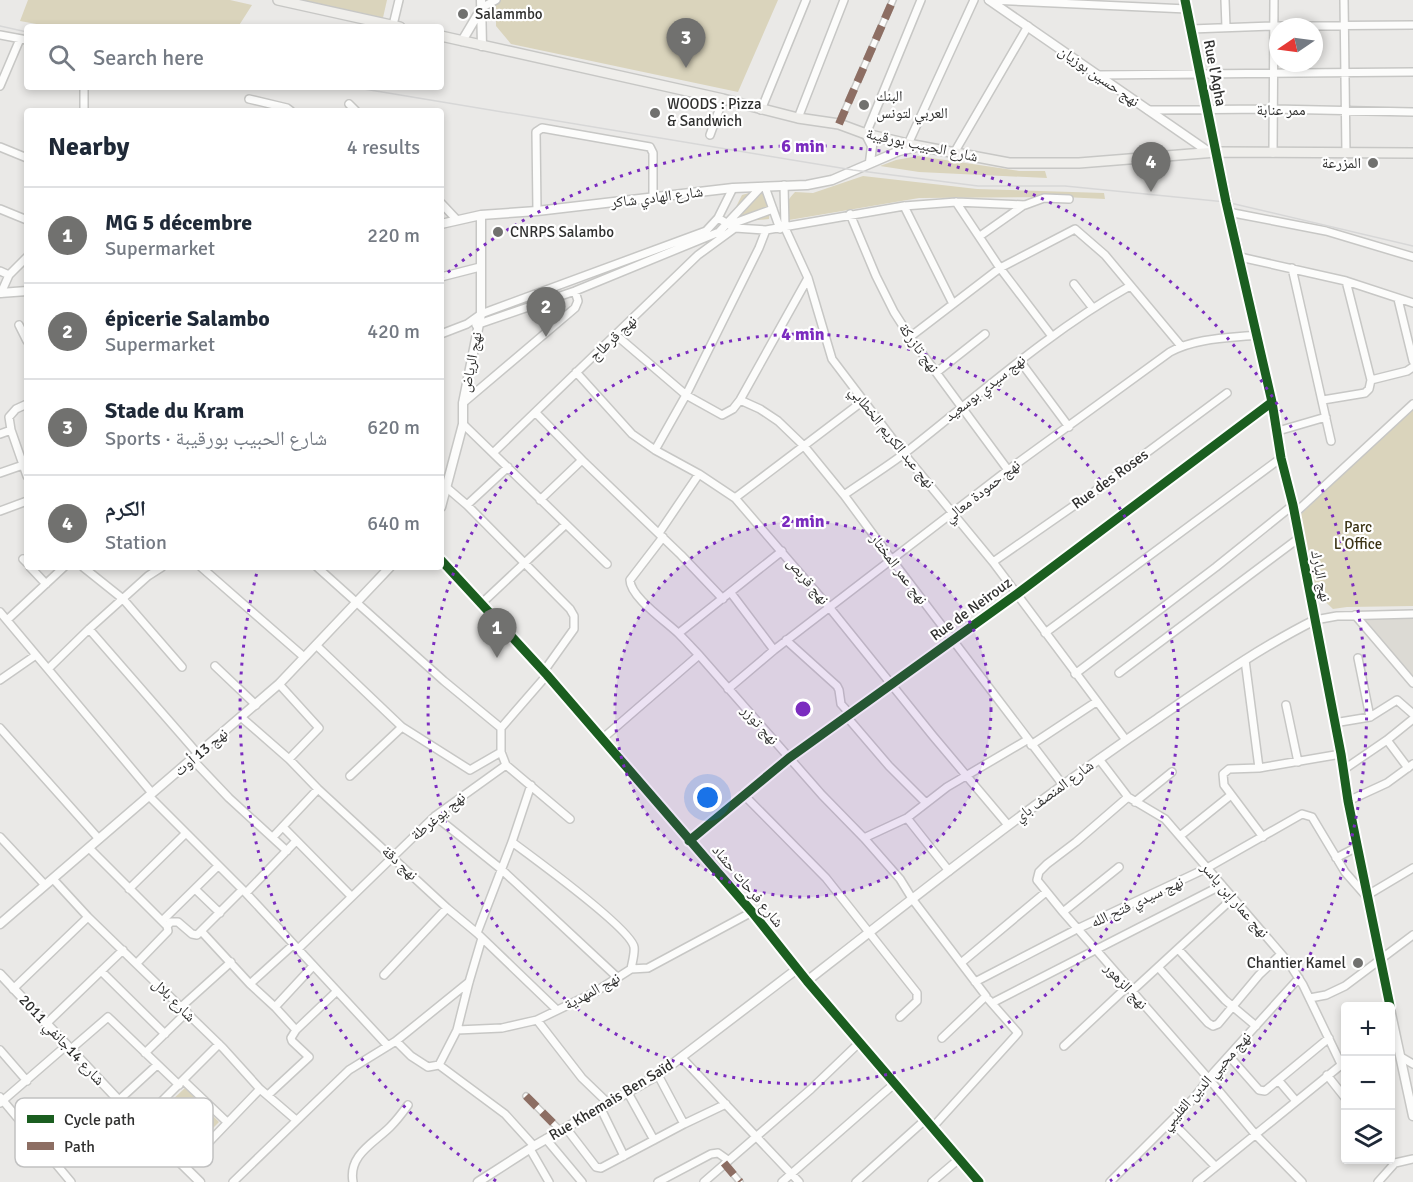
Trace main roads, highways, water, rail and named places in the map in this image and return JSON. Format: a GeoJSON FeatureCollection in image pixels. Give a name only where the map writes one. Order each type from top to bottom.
{"type":"FeatureCollection","features":[{"type":"Feature","properties":{"kind":"main road"},"geometry":{"type":"LineString","coordinates":[[278,0],[375,24]]}},
{"type":"Feature","properties":{"kind":"main road","name":"شارع الحبيب بورقيبة"},"geometry":{"type":"LineString","coordinates":[[444,37],[723,99],[761,110],[839,124],[866,134],[908,144],[1023,165],[1079,163],[1212,152],[1413,153]]}},
{"type":"Feature","properties":{"kind":"tram line"},"geometry":{"type":"LineString","coordinates":[[0,26],[24,31]]}},
{"type":"Feature","properties":{"kind":"tram line"},"geometry":{"type":"LineString","coordinates":[[370,90],[853,170],[978,186],[1065,186],[1226,202],[1413,246]]}},
{"type":"Feature","properties":{"kind":"place","name":"Salammbo"},"geometry":{"type":"Point","coordinates":[463,14]}},
{"type":"Feature","properties":{"kind":"place","name":"Stade du Kram"},"geometry":{"type":"Point","coordinates":[686,68]}},
{"type":"Feature","properties":{"kind":"place","name":"البنك العربي لتونس"},"geometry":{"type":"Point","coordinates":[864,105]}},
{"type":"Feature","properties":{"kind":"place","name":"WOODS : Pizza & Sandwich"},"geometry":{"type":"Point","coordinates":[655,113]}},
{"type":"Feature","properties":{"kind":"place","name":"المزرعة"},"geometry":{"type":"Point","coordinates":[1373,163]}},
{"type":"Feature","properties":{"kind":"place","name":"الكرم"},"geometry":{"type":"Point","coordinates":[1151,192]}},
{"type":"Feature","properties":{"kind":"place","name":"CNRPS Salambo"},"geometry":{"type":"Point","coordinates":[498,232]}},
{"type":"Feature","properties":{"kind":"place","name":"épicerie Salambo"},"geometry":{"type":"Point","coordinates":[546,337]}},
{"type":"Feature","properties":{"kind":"place","name":"MG 5 décembre"},"geometry":{"type":"Point","coordinates":[497,658]}},
{"type":"Feature","properties":{"kind":"place","name":"Chantier Kamel"},"geometry":{"type":"Point","coordinates":[1358,963]}},
{"type":"Feature","properties":{"kind":"park label","name":"Parc L'Office"},"geometry":{"type":"Point","coordinates":[1358,536]}}]}
